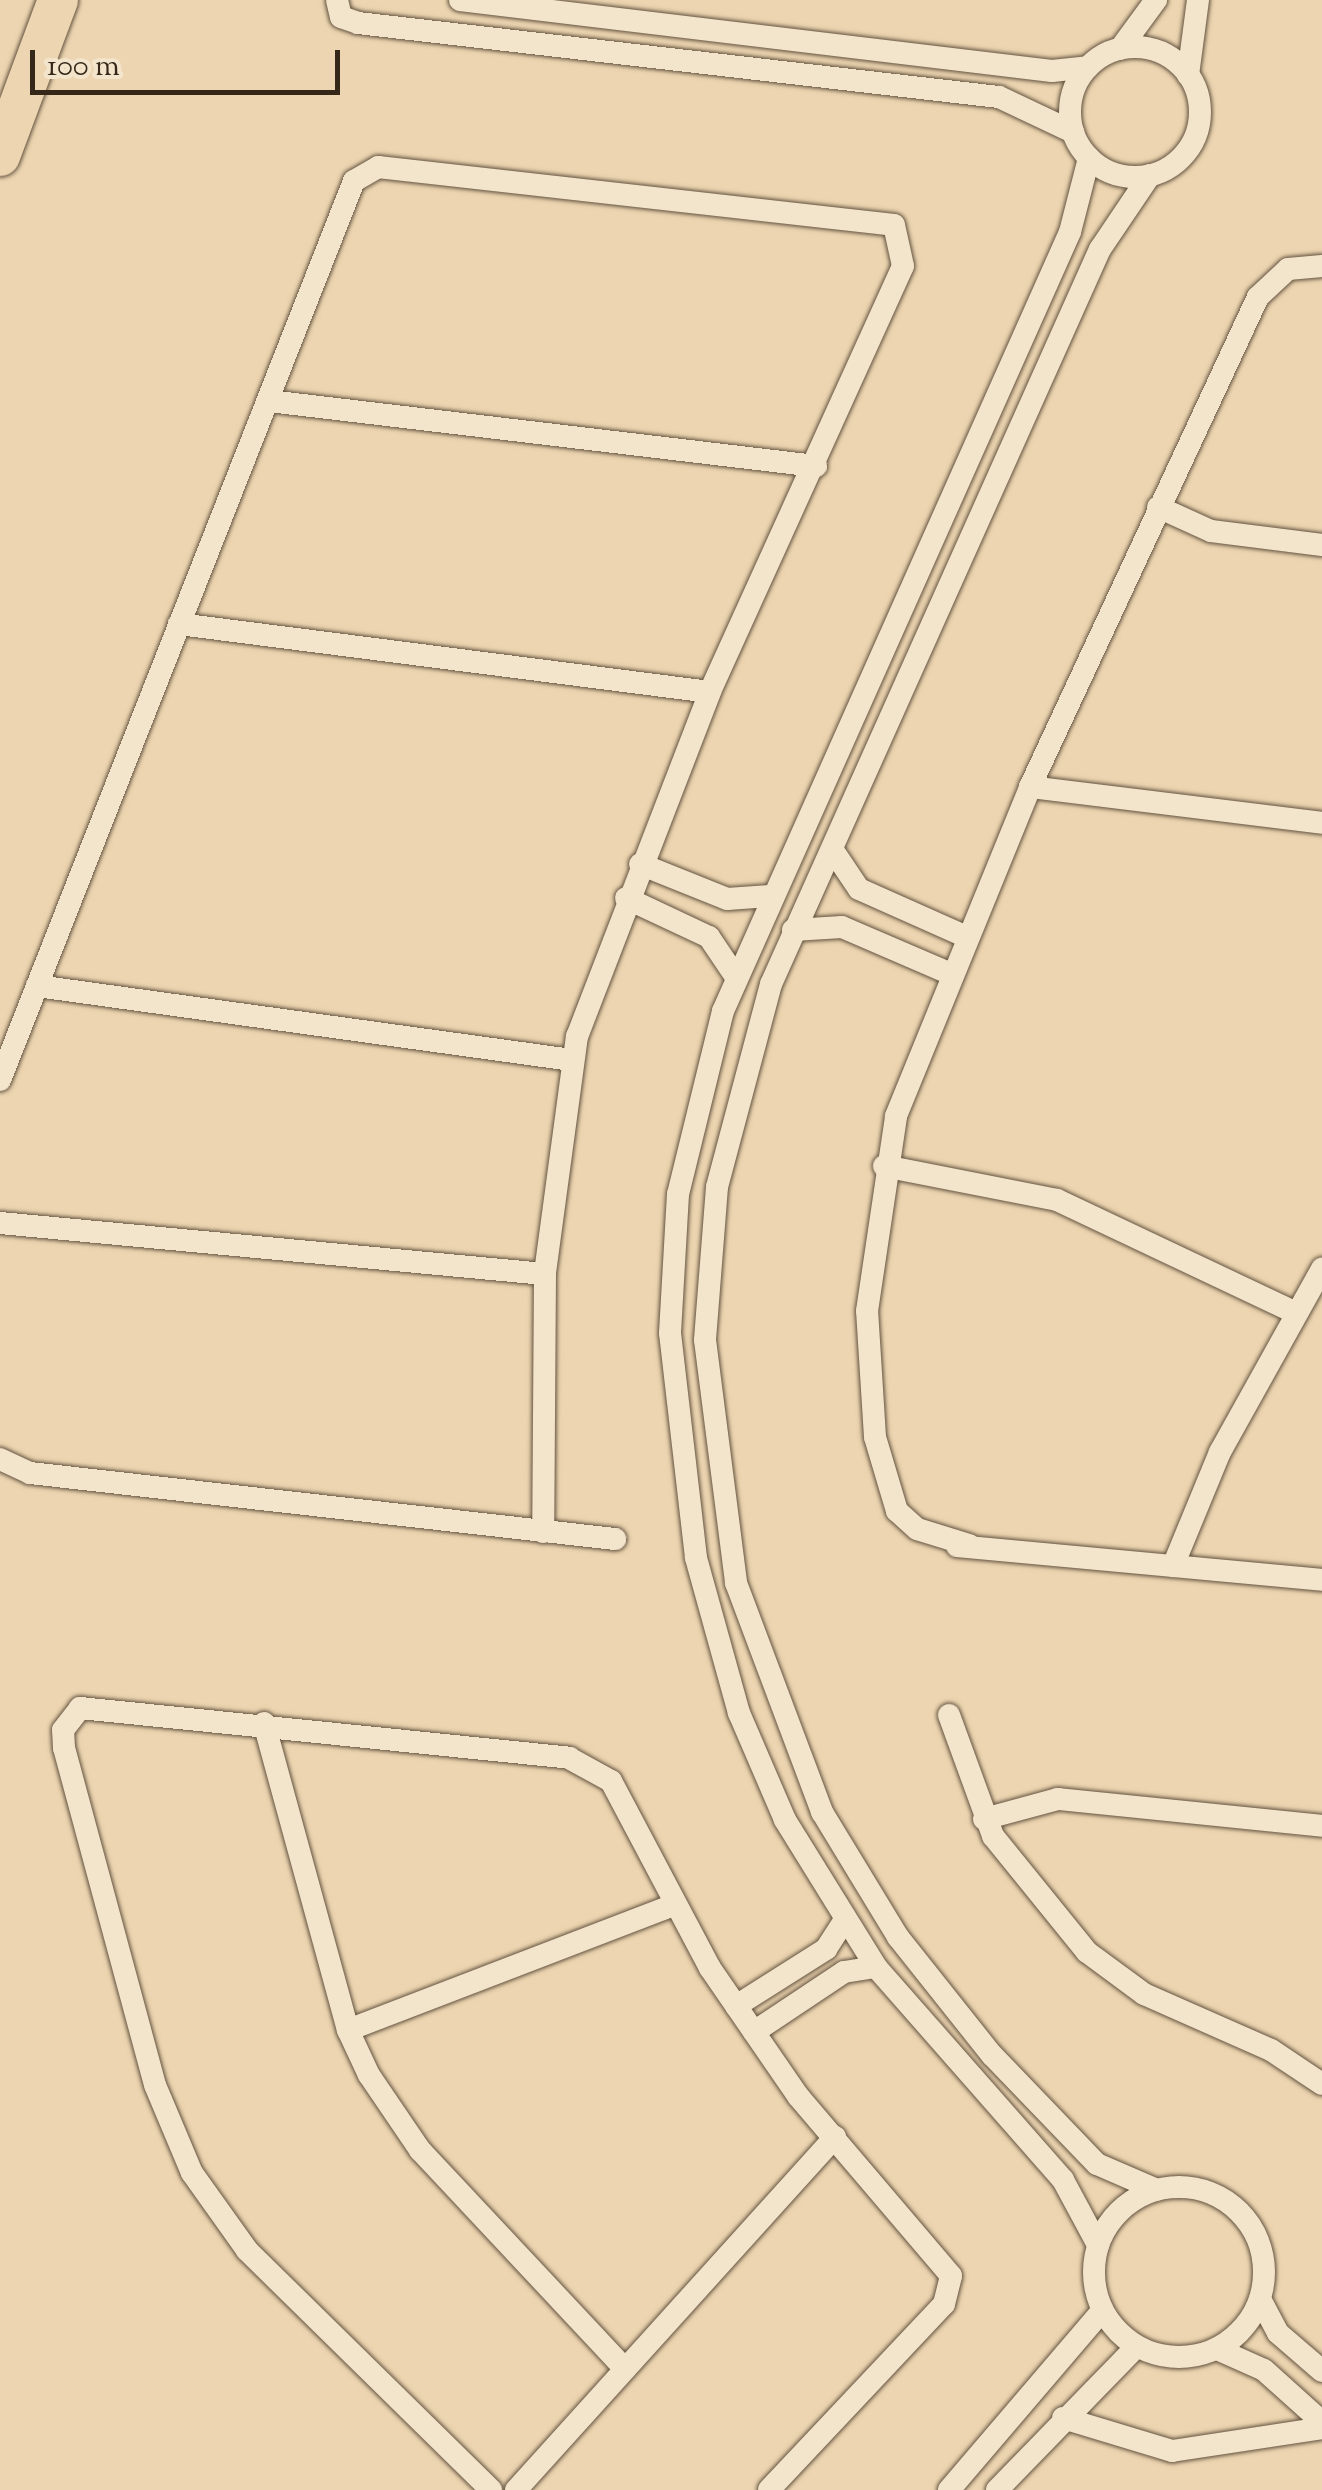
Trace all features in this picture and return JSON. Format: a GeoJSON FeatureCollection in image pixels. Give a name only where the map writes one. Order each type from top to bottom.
{"type":"FeatureCollection","features":[{"type":"Feature","properties":{"kind":"highway"},"geometry":{"type":"LineString","coordinates":[[0,156],[58,0]]}},
{"type":"Feature","properties":{"kind":"street"},"geometry":{"type":"LineString","coordinates":[[337,0],[341,18],[358,23],[999,96],[1073,132]]}},
{"type":"Feature","properties":{"kind":"street"},"geometry":{"type":"LineString","coordinates":[[460,0],[1052,71],[1088,68],[1120,49],[1156,0]]}},
{"type":"Feature","properties":{"kind":"street"},"geometry":{"type":"LineString","coordinates":[[1089,158],[1070,232],[736,977],[678,1194],[670,1333],[680,1469],[739,1714],[844,1921],[876,1967],[1063,2180],[1098,2245],[1102,2312],[1136,2347],[1184,2358],[1216,2349],[1260,2300],[1264,2266],[1247,2220],[1206,2191],[1157,2190],[1096,2164],[981,2043],[898,1937],[822,1812],[749,1630],[710,1438],[706,1291],[731,1118],[793,930],[1100,249],[1150,175],[1196,135],[1200,110],[1188,75],[1198,0]]}},
{"type":"Feature","properties":{"kind":"street"},"geometry":{"type":"LineString","coordinates":[[1120,49],[1158,51],[1188,75]]}},
{"type":"Feature","properties":{"kind":"street"},"geometry":{"type":"LineString","coordinates":[[1088,68],[1070,104],[1073,132],[1089,158],[1118,175],[1150,175]]}},
{"type":"Feature","properties":{"kind":"street"},"geometry":{"type":"LineString","coordinates":[[0,1080],[269,401],[343,196],[378,167],[878,217],[900,232],[906,257],[816,466],[710,692],[626,898],[572,1060],[545,1274],[542,1532]]}},
{"type":"Feature","properties":{"kind":"street"},"geometry":{"type":"LineString","coordinates":[[1236,343],[1262,269],[1295,253],[1322,256]]}},
{"type":"Feature","properties":{"kind":"street"},"geometry":{"type":"LineString","coordinates":[[1322,266],[1270,281],[1236,343],[949,973],[884,1166],[867,1311],[875,1437],[897,1511],[918,1529],[969,1545],[1322,1580]]}},
{"type":"Feature","properties":{"kind":"street"},"geometry":{"type":"LineString","coordinates":[[269,401],[816,466]]}},
{"type":"Feature","properties":{"kind":"street"},"geometry":{"type":"LineString","coordinates":[[1158,507],[1211,532],[1322,545]]}},
{"type":"Feature","properties":{"kind":"street"},"geometry":{"type":"LineString","coordinates":[[179,624],[710,692]]}},
{"type":"Feature","properties":{"kind":"street"},"geometry":{"type":"LineString","coordinates":[[1030,788],[1322,823]]}},
{"type":"Feature","properties":{"kind":"street"},"geometry":{"type":"LineString","coordinates":[[832,849],[859,889],[968,936]]}},
{"type":"Feature","properties":{"kind":"street"},"geometry":{"type":"LineString","coordinates":[[640,864],[727,900],[770,896]]}},
{"type":"Feature","properties":{"kind":"street"},"geometry":{"type":"LineString","coordinates":[[626,898],[709,938],[736,977]]}},
{"type":"Feature","properties":{"kind":"street"},"geometry":{"type":"LineString","coordinates":[[898,951],[916,936],[915,914]]}},
{"type":"Feature","properties":{"kind":"street"},"geometry":{"type":"LineString","coordinates":[[793,930],[842,928],[949,973]]}},
{"type":"Feature","properties":{"kind":"street"},"geometry":{"type":"LineString","coordinates":[[37,986],[572,1060]]}},
{"type":"Feature","properties":{"kind":"street"},"geometry":{"type":"LineString","coordinates":[[884,1166],[1057,1200],[1296,1313]]}},
{"type":"Feature","properties":{"kind":"street"},"geometry":{"type":"LineString","coordinates":[[0,1222],[545,1274]]}},
{"type":"Feature","properties":{"kind":"street"},"geometry":{"type":"LineString","coordinates":[[1173,1566],[1220,1452],[1322,1269]]}},
{"type":"Feature","properties":{"kind":"street"},"geometry":{"type":"LineString","coordinates":[[0,1459],[30,1473],[615,1539]]}},
{"type":"Feature","properties":{"kind":"street"},"geometry":{"type":"LineString","coordinates":[[491,2490],[226,2226],[184,2159],[155,2086],[63,1730],[72,1714],[98,1704],[591,1765],[620,1792],[674,1905],[736,2006],[835,2138],[944,2258],[951,2286],[769,2490]]}},
{"type":"Feature","properties":{"kind":"street"},"geometry":{"type":"LineString","coordinates":[[949,1715],[984,1820],[1100,1964],[1322,2084]]}},
{"type":"Feature","properties":{"kind":"street"},"geometry":{"type":"LineString","coordinates":[[264,1724],[348,2030],[420,2150],[626,2369]]}},
{"type":"Feature","properties":{"kind":"street"},"geometry":{"type":"LineString","coordinates":[[984,1820],[1058,1799],[1322,1826]]}},
{"type":"Feature","properties":{"kind":"street"},"geometry":{"type":"LineString","coordinates":[[348,2030],[674,1905]]}},
{"type":"Feature","properties":{"kind":"street"},"geometry":{"type":"LineString","coordinates":[[736,2006],[826,1949],[844,1921]]}},
{"type":"Feature","properties":{"kind":"street"},"geometry":{"type":"LineString","coordinates":[[754,2032],[844,1972],[876,1967]]}},
{"type":"Feature","properties":{"kind":"street"},"geometry":{"type":"LineString","coordinates":[[516,2490],[835,2138]]}},
{"type":"Feature","properties":{"kind":"street"},"geometry":{"type":"LineString","coordinates":[[1098,2245],[1114,2216],[1157,2190]]}},
{"type":"Feature","properties":{"kind":"street"},"geometry":{"type":"LineString","coordinates":[[1260,2300],[1278,2332],[1322,2371]]}},
{"type":"Feature","properties":{"kind":"street"},"geometry":{"type":"LineString","coordinates":[[949,2490],[1102,2312]]}},
{"type":"Feature","properties":{"kind":"street"},"geometry":{"type":"LineString","coordinates":[[997,2490],[1136,2347]]}},
{"type":"Feature","properties":{"kind":"street"},"geometry":{"type":"LineString","coordinates":[[1216,2349],[1264,2370],[1322,2425]]}},
{"type":"Feature","properties":{"kind":"street"},"geometry":{"type":"LineString","coordinates":[[1063,2418],[1172,2451],[1322,2425]]}}]}
